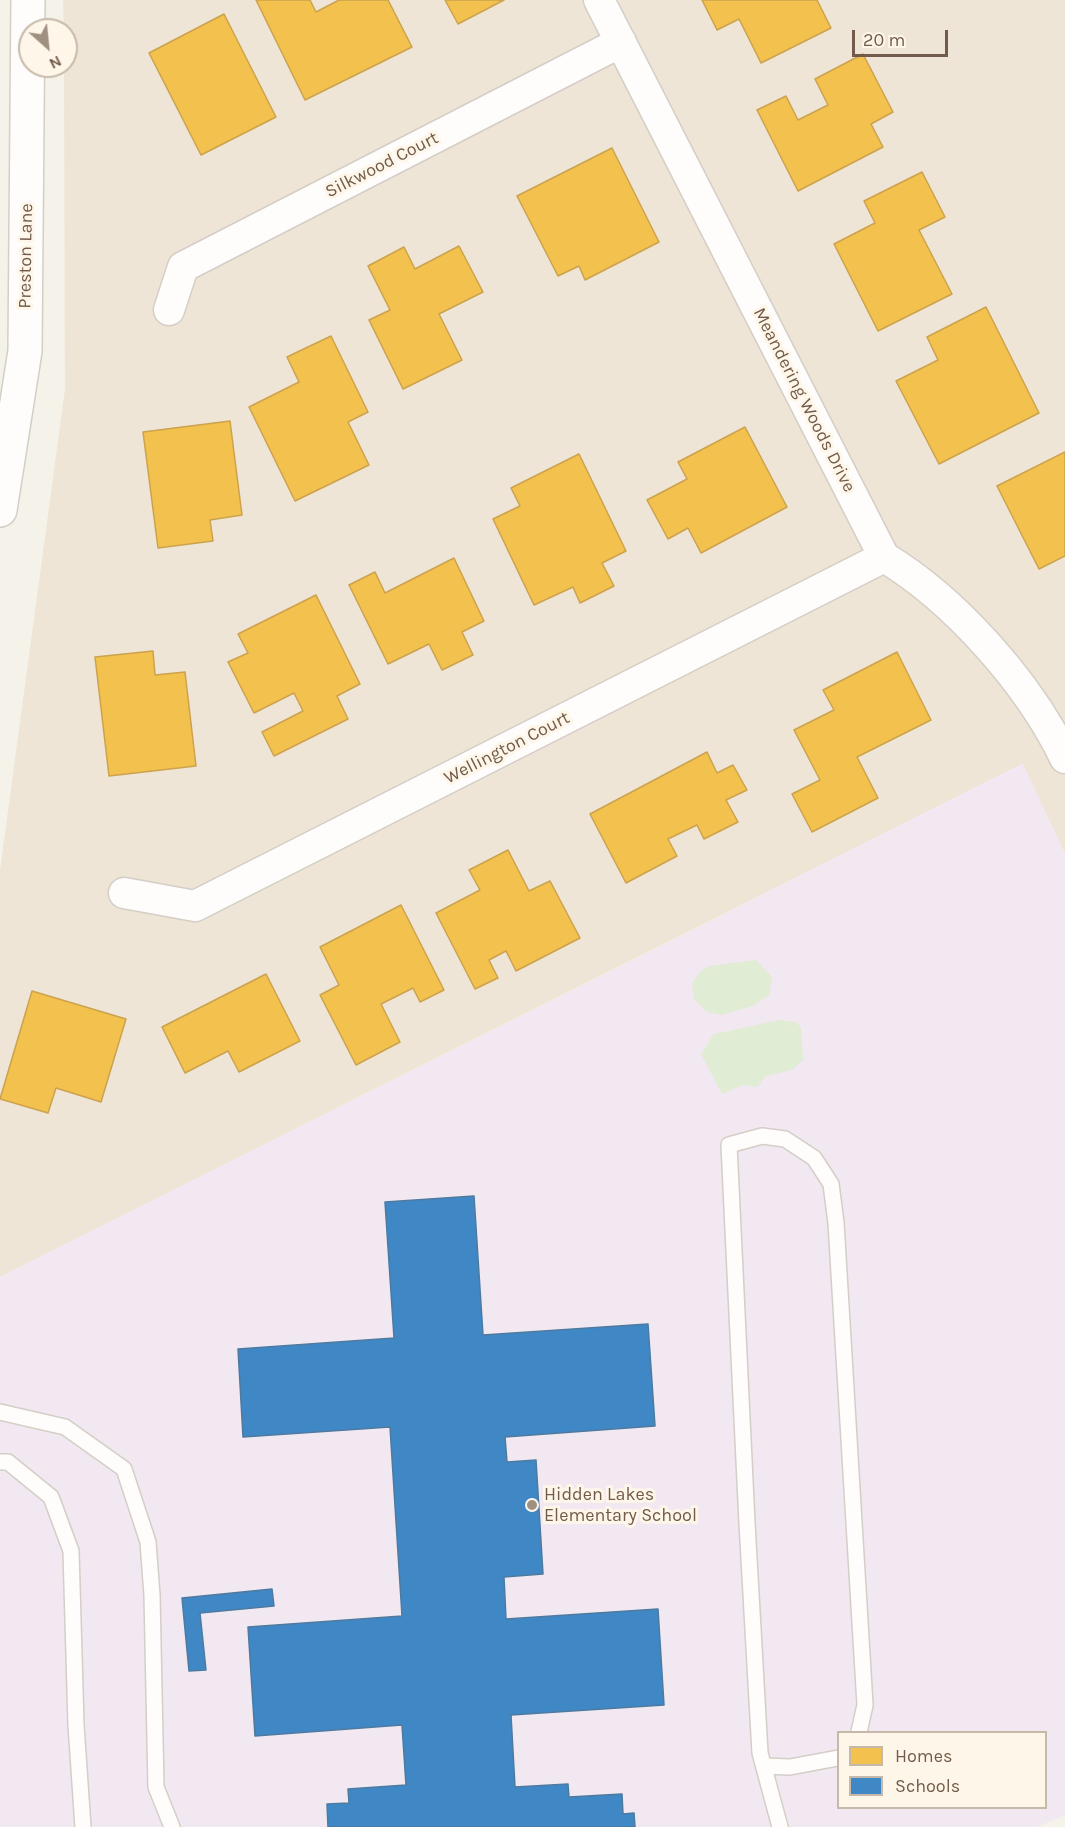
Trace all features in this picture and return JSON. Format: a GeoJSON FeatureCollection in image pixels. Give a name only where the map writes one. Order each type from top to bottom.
{"type":"FeatureCollection","features":[{"type":"Feature","properties":{"kind":"street","name":"Preston Lane"},"geometry":{"type":"LineString","coordinates":[[0,510],[25,351],[28,0]]}},
{"type":"Feature","properties":{"kind":"street","name":"Meandering Woods Drive"},"geometry":{"type":"LineString","coordinates":[[599,0],[884,557]]}},
{"type":"Feature","properties":{"kind":"street","name":"Silkwood Court"},"geometry":{"type":"LineString","coordinates":[[169,310],[183,267],[621,42]]}},
{"type":"Feature","properties":{"kind":"street"},"geometry":{"type":"LineString","coordinates":[[884,557],[905,569],[961,618],[1010,673],[1053,733],[1065,758]]}},
{"type":"Feature","properties":{"kind":"street","name":"Wellington Court"},"geometry":{"type":"LineString","coordinates":[[124,893],[195,906],[884,557]]}},
{"type":"Feature","properties":{"kind":"lane"},"geometry":{"type":"LineString","coordinates":[[780,1827],[760,1753],[729,1145],[762,1136],[785,1139],[814,1158],[831,1184],[836,1223],[865,1705],[859,1731]]}},
{"type":"Feature","properties":{"kind":"lane"},"geometry":{"type":"LineString","coordinates":[[0,1412],[65,1427],[124,1469],[147,1542],[152,1595],[156,1787],[172,1827]]}},
{"type":"Feature","properties":{"kind":"lane"},"geometry":{"type":"LineString","coordinates":[[0,1462],[8,1462],[51,1497],[71,1551],[76,1725],[83,1827]]}},
{"type":"Feature","properties":{"kind":"lane"},"geometry":{"type":"LineString","coordinates":[[764,1766],[790,1767],[837,1758]]}},
{"type":"Feature","properties":{"kind":"shaded area"},"geometry":{"type":"Polygon","coordinates":[[[63,0],[1065,0],[1065,854],[1022,764],[0,1277],[0,870],[65,389],[64,78],[78,78],[78,18],[64,18],[63,0]]]}},
{"type":"Feature","properties":{"kind":"shaded area","name":"Hidden Lakes Elementary School"},"geometry":{"type":"Polygon","coordinates":[[[1023,764],[1065,854],[1065,1815],[1037,1827],[0,1827],[0,1277],[1023,764]]]}},
{"type":"Feature","properties":{"kind":"green space"},"geometry":{"type":"Polygon","coordinates":[[[756,960],[772,977],[769,995],[753,1006],[721,1015],[707,1012],[694,999],[692,983],[700,972],[709,966],[756,960]]]}},
{"type":"Feature","properties":{"kind":"green space"},"geometry":{"type":"Polygon","coordinates":[[[780,1020],[796,1022],[801,1028],[803,1060],[792,1070],[766,1076],[757,1087],[743,1085],[722,1094],[701,1054],[714,1034],[780,1020]]]}},
{"type":"Feature","properties":{"kind":"building: Homes"},"geometry":{"type":"Polygon","coordinates":[[[256,0],[310,0],[316,12],[339,0],[388,0],[412,47],[305,100],[256,0]]]}},
{"type":"Feature","properties":{"kind":"building: Homes"},"geometry":{"type":"Polygon","coordinates":[[[445,0],[504,0],[458,24],[445,0]]]}},
{"type":"Feature","properties":{"kind":"building: Homes"},"geometry":{"type":"Polygon","coordinates":[[[702,0],[817,0],[831,28],[761,63],[739,19],[717,30],[702,0]]]}},
{"type":"Feature","properties":{"kind":"building: Homes"},"geometry":{"type":"Polygon","coordinates":[[[224,14],[276,117],[201,155],[149,53],[224,14]]]}},
{"type":"Feature","properties":{"kind":"building: Homes"},"geometry":{"type":"Polygon","coordinates":[[[863,54],[893,112],[871,124],[883,147],[798,191],[757,110],[786,96],[798,120],[828,105],[815,79],[863,54]]]}},
{"type":"Feature","properties":{"kind":"building: Homes"},"geometry":{"type":"Polygon","coordinates":[[[612,148],[659,242],[585,280],[579,266],[558,276],[517,196],[612,148]]]}},
{"type":"Feature","properties":{"kind":"building: Homes"},"geometry":{"type":"Polygon","coordinates":[[[922,172],[945,217],[919,230],[952,294],[878,331],[834,244],[875,223],[864,201],[922,172]]]}},
{"type":"Feature","properties":{"kind":"building: Homes"},"geometry":{"type":"Polygon","coordinates":[[[459,246],[483,292],[439,314],[462,360],[403,389],[369,320],[390,310],[368,266],[404,247],[415,269],[459,246]]]}},
{"type":"Feature","properties":{"kind":"building: Homes"},"geometry":{"type":"Polygon","coordinates":[[[986,307],[1039,413],[939,464],[896,381],[938,360],[927,337],[986,307]]]}},
{"type":"Feature","properties":{"kind":"building: Homes"},"geometry":{"type":"Polygon","coordinates":[[[331,336],[368,412],[348,422],[369,465],[295,501],[249,407],[299,382],[287,357],[331,336]]]}},
{"type":"Feature","properties":{"kind":"building: Homes"},"geometry":{"type":"Polygon","coordinates":[[[230,421],[242,515],[210,520],[213,541],[158,548],[143,432],[230,421]]]}},
{"type":"Feature","properties":{"kind":"building: Homes"},"geometry":{"type":"Polygon","coordinates":[[[745,427],[787,507],[701,553],[688,528],[668,539],[647,500],[687,479],[678,462],[745,427]]]}},
{"type":"Feature","properties":{"kind":"building: Homes"},"geometry":{"type":"Polygon","coordinates":[[[1065,452],[1065,556],[1039,569],[997,486],[1065,452]]]}},
{"type":"Feature","properties":{"kind":"building: Homes"},"geometry":{"type":"Polygon","coordinates":[[[579,454],[626,551],[602,563],[614,586],[580,603],[573,587],[534,605],[493,519],[520,506],[511,488],[579,454]]]}},
{"type":"Feature","properties":{"kind":"building: Homes"},"geometry":{"type":"Polygon","coordinates":[[[454,558],[484,621],[462,632],[473,655],[442,670],[429,644],[388,664],[349,585],[375,572],[385,593],[454,558]]]}},
{"type":"Feature","properties":{"kind":"building: Homes"},"geometry":{"type":"Polygon","coordinates":[[[316,595],[360,684],[337,696],[348,719],[274,756],[262,732],[303,711],[294,693],[254,713],[228,662],[248,653],[238,634],[316,595]]]}},
{"type":"Feature","properties":{"kind":"building: Homes"},"geometry":{"type":"Polygon","coordinates":[[[153,651],[155,675],[185,672],[196,766],[109,776],[95,657],[153,651]]]}},
{"type":"Feature","properties":{"kind":"building: Homes"},"geometry":{"type":"Polygon","coordinates":[[[897,652],[931,720],[857,757],[878,798],[812,832],[792,794],[820,780],[794,730],[834,710],[823,690],[897,652]]]}},
{"type":"Feature","properties":{"kind":"building: Homes"},"geometry":{"type":"Polygon","coordinates":[[[707,752],[717,773],[733,765],[747,790],[726,800],[738,822],[704,839],[697,825],[668,839],[677,856],[626,883],[590,814],[707,752]]]}},
{"type":"Feature","properties":{"kind":"building: Homes"},"geometry":{"type":"Polygon","coordinates":[[[508,850],[529,891],[550,881],[580,938],[516,971],[506,951],[489,960],[498,978],[475,989],[436,913],[480,890],[469,870],[508,850]]]}},
{"type":"Feature","properties":{"kind":"building: Homes"},"geometry":{"type":"Polygon","coordinates":[[[401,905],[444,990],[420,1002],[413,988],[381,1004],[400,1042],[356,1065],[320,995],[339,985],[320,947],[401,905]]]}},
{"type":"Feature","properties":{"kind":"building: Homes"},"geometry":{"type":"Polygon","coordinates":[[[266,974],[300,1041],[239,1072],[228,1051],[185,1073],[162,1027],[266,974]]]}},
{"type":"Feature","properties":{"kind":"building: Homes"},"geometry":{"type":"Polygon","coordinates":[[[32,991],[126,1019],[101,1102],[56,1088],[48,1113],[0,1099],[32,991]]]}},
{"type":"Feature","properties":{"kind":"building: Schools"},"geometry":{"type":"Polygon","coordinates":[[[474,1196],[483,1335],[648,1324],[655,1426],[505,1437],[507,1462],[536,1460],[543,1574],[504,1577],[506,1619],[658,1609],[664,1705],[511,1715],[515,1787],[568,1784],[569,1797],[622,1794],[623,1814],[634,1813],[635,1827],[328,1827],[327,1804],[349,1803],[348,1789],[406,1785],[402,1725],[255,1736],[248,1627],[402,1616],[390,1427],[243,1437],[238,1349],[394,1338],[385,1202],[474,1196]]]}},
{"type":"Feature","properties":{"kind":"building: Schools"},"geometry":{"type":"Polygon","coordinates":[[[272,1589],[274,1606],[200,1613],[206,1670],[189,1671],[182,1598],[272,1589]]]}},
{"type":"Feature","properties":{"kind":"place","name":"Hidden Lakes Elementary School"},"geometry":{"type":"Point","coordinates":[532,1505]}}]}
